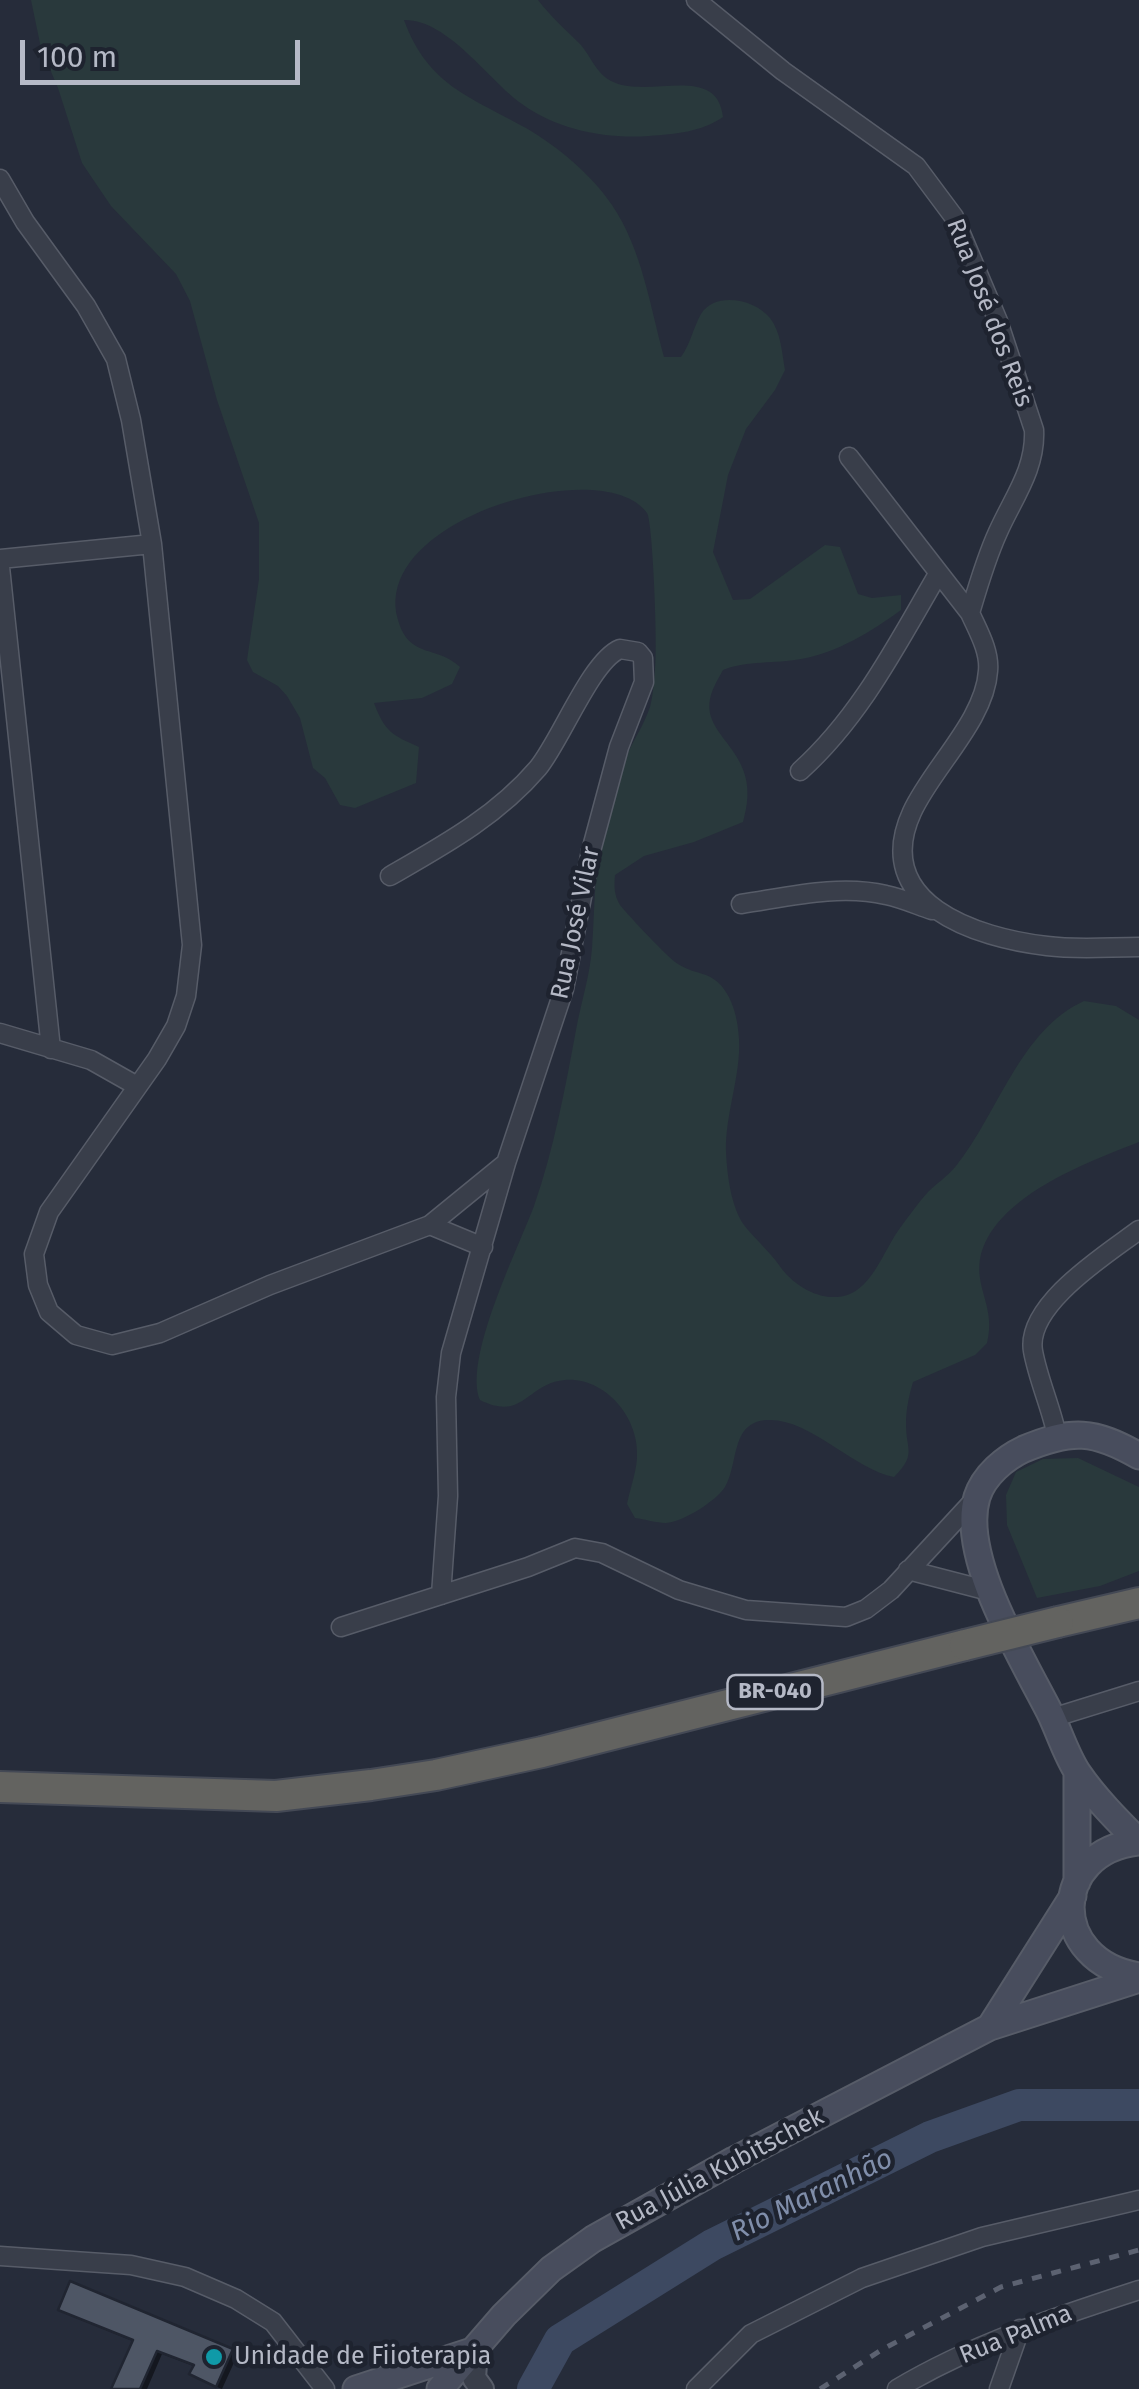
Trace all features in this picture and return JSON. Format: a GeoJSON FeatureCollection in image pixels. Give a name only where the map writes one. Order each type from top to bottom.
{"type":"FeatureCollection","features":[{"type":"Feature","properties":{"kind":"highway","name":"BR-040"},"geometry":{"type":"LineString","coordinates":[[0,1788],[276,1796],[436,1775],[1139,1603]]}},
{"type":"Feature","properties":{"kind":"main road"},"geometry":{"type":"LineString","coordinates":[[990,2027],[1086,1868],[1109,1849],[1139,1842],[1077,1772],[989,1591],[978,1554],[977,1497],[992,1471],[1014,1454],[1058,1436],[1090,1434],[1139,1456]]}},
{"type":"Feature","properties":{"kind":"main road"},"geometry":{"type":"LineString","coordinates":[[1077,1772],[1072,1914],[1084,1949],[1113,1970],[1139,1978]]}},
{"type":"Feature","properties":{"kind":"main road","name":"Rua Júlia Kubitschek"},"geometry":{"type":"LineString","coordinates":[[440,2389],[504,2315],[552,2269],[594,2238],[734,2160],[990,2027],[1139,1978]]}},
{"type":"Feature","properties":{"kind":"main road"},"geometry":{"type":"LineString","coordinates":[[356,2389],[476,2350]]}},
{"type":"Feature","properties":{"kind":"street","name":"Rua José dos Reis"},"geometry":{"type":"LineString","coordinates":[[696,0],[783,71],[916,166],[954,217],[998,321],[1034,430],[1035,448],[985,562],[970,614]]}},
{"type":"Feature","properties":{"kind":"street"},"geometry":{"type":"LineString","coordinates":[[0,179],[25,222],[86,306],[116,360],[134,436],[152,544],[192,945],[186,996],[176,1026],[49,1212],[34,1254],[38,1285],[48,1312],[76,1335],[112,1345],[160,1333],[270,1285],[430,1224],[506,1164]]}},
{"type":"Feature","properties":{"kind":"street"},"geometry":{"type":"LineString","coordinates":[[849,457],[970,614],[984,643],[989,668],[975,712],[912,812],[902,839],[901,860],[908,882],[932,910]]}},
{"type":"Feature","properties":{"kind":"street"},"geometry":{"type":"LineString","coordinates":[[0,559],[152,544]]}},
{"type":"Feature","properties":{"kind":"street"},"geometry":{"type":"LineString","coordinates":[[0,567],[51,1049]]}},
{"type":"Feature","properties":{"kind":"street"},"geometry":{"type":"LineString","coordinates":[[800,771],[855,712],[938,574]]}},
{"type":"Feature","properties":{"kind":"street","name":"Rua José Vilar"},"geometry":{"type":"LineString","coordinates":[[390,876],[479,823],[506,802],[539,766],[602,661],[620,649],[638,652],[644,682],[619,747],[591,851],[564,989],[458,1322],[447,1377],[448,1496],[441,1596]]}},
{"type":"Feature","properties":{"kind":"street"},"geometry":{"type":"LineString","coordinates":[[741,904],[831,891],[858,892],[885,895],[976,928],[1048,947],[1139,947]]}},
{"type":"Feature","properties":{"kind":"street"},"geometry":{"type":"LineString","coordinates":[[0,1033],[101,1064],[137,1086]]}},
{"type":"Feature","properties":{"kind":"street"},"geometry":{"type":"LineString","coordinates":[[430,1224],[483,1246]]}},
{"type":"Feature","properties":{"kind":"street"},"geometry":{"type":"LineString","coordinates":[[1058,1436],[1033,1350],[1036,1329],[1045,1310],[1065,1288],[1139,1230]]}},
{"type":"Feature","properties":{"kind":"street"},"geometry":{"type":"LineString","coordinates":[[341,1627],[528,1568],[562,1552],[587,1548],[632,1565],[679,1590],[746,1610],[846,1618],[879,1600],[977,1497]]}},
{"type":"Feature","properties":{"kind":"street"},"geometry":{"type":"LineString","coordinates":[[908,1570],[989,1591]]}},
{"type":"Feature","properties":{"kind":"street"},"geometry":{"type":"LineString","coordinates":[[1052,1718],[1139,1691]]}},
{"type":"Feature","properties":{"kind":"street"},"geometry":{"type":"LineString","coordinates":[[696,2389],[750,2334],[862,2278],[982,2237],[1139,2200]]}},
{"type":"Feature","properties":{"kind":"street"},"geometry":{"type":"LineString","coordinates":[[3,2253],[131,2266],[185,2277],[236,2299],[274,2322],[326,2389]]}},
{"type":"Feature","properties":{"kind":"street","name":"Rua Palma"},"geometry":{"type":"LineString","coordinates":[[897,2389],[1020,2329],[1139,2290]]}},
{"type":"Feature","properties":{"kind":"street"},"geometry":{"type":"LineString","coordinates":[[999,2389],[1020,2329]]}},
{"type":"Feature","properties":{"kind":"street"},"geometry":{"type":"LineString","coordinates":[[476,2350],[474,2378],[482,2389]]}},
{"type":"Feature","properties":{"kind":"shaded area"},"geometry":{"type":"Polygon","coordinates":[[[31,0],[538,0],[611,81],[626,86],[695,86],[718,100],[723,117],[688,131],[632,137],[582,131],[522,104],[436,29],[404,20],[425,60],[439,75],[470,98],[550,143],[604,194],[638,259],[664,357],[681,357],[701,314],[716,302],[745,302],[763,311],[774,324],[785,370],[746,429],[728,475],[713,552],[733,600],[750,599],[825,545],[840,547],[858,594],[872,598],[901,595],[901,610],[841,646],[801,659],[723,670],[711,695],[710,713],[746,779],[748,798],[743,822],[644,856],[615,875],[617,898],[631,918],[678,964],[714,979],[731,1002],[739,1053],[726,1152],[733,1200],[744,1225],[786,1274],[804,1288],[836,1297],[857,1290],[870,1278],[928,1192],[956,1166],[1026,1052],[1043,1032],[1084,1001],[1116,1006],[1139,1020],[1139,1142],[1045,1185],[1003,1217],[988,1237],[979,1270],[989,1319],[987,1343],[975,1355],[913,1382],[906,1418],[908,1457],[894,1477],[799,1427],[767,1420],[755,1423],[741,1436],[729,1478],[714,1498],[681,1519],[654,1522],[635,1518],[627,1504],[636,1464],[636,1443],[626,1415],[607,1393],[594,1385],[565,1380],[542,1387],[506,1407],[480,1400],[477,1382],[485,1332],[534,1206],[558,1119],[589,968],[601,836],[621,771],[652,698],[655,615],[647,513],[623,496],[586,490],[542,493],[496,506],[453,526],[419,552],[399,584],[398,620],[409,641],[460,667],[452,684],[422,698],[374,703],[390,731],[419,747],[416,783],[355,808],[340,805],[325,778],[313,768],[300,718],[287,696],[253,672],[247,660],[259,579],[259,523],[217,400],[190,301],[176,274],[111,206],[82,163],[41,48],[31,0]]]}},
{"type":"Feature","properties":{"kind":"shaded area"},"geometry":{"type":"Polygon","coordinates":[[[1078,1458],[1139,1487],[1139,1571],[1100,1586],[1037,1598],[1007,1525],[1006,1495],[1016,1472],[1043,1459],[1078,1458]]]}},
{"type":"Feature","properties":{"kind":"building"},"geometry":{"type":"Polygon","coordinates":[[[70,2281],[233,2349],[216,2387],[189,2374],[194,2365],[157,2351],[140,2389],[111,2389],[133,2340],[58,2310],[70,2281]]]}},
{"type":"Feature","properties":{"kind":"waterway","name":"Rio Maranhão"},"geometry":{"type":"LineString","coordinates":[[533,2389],[560,2340],[712,2245],[930,2137],[1019,2105],[1139,2105]]}},
{"type":"Feature","properties":{"kind":"railway"},"geometry":{"type":"LineString","coordinates":[[820,2389],[883,2349],[1001,2287],[1139,2250]]}},
{"type":"Feature","properties":{"kind":"place","name":"Unidade de Fiioterapia"},"geometry":{"type":"Point","coordinates":[214,2357]}}]}
